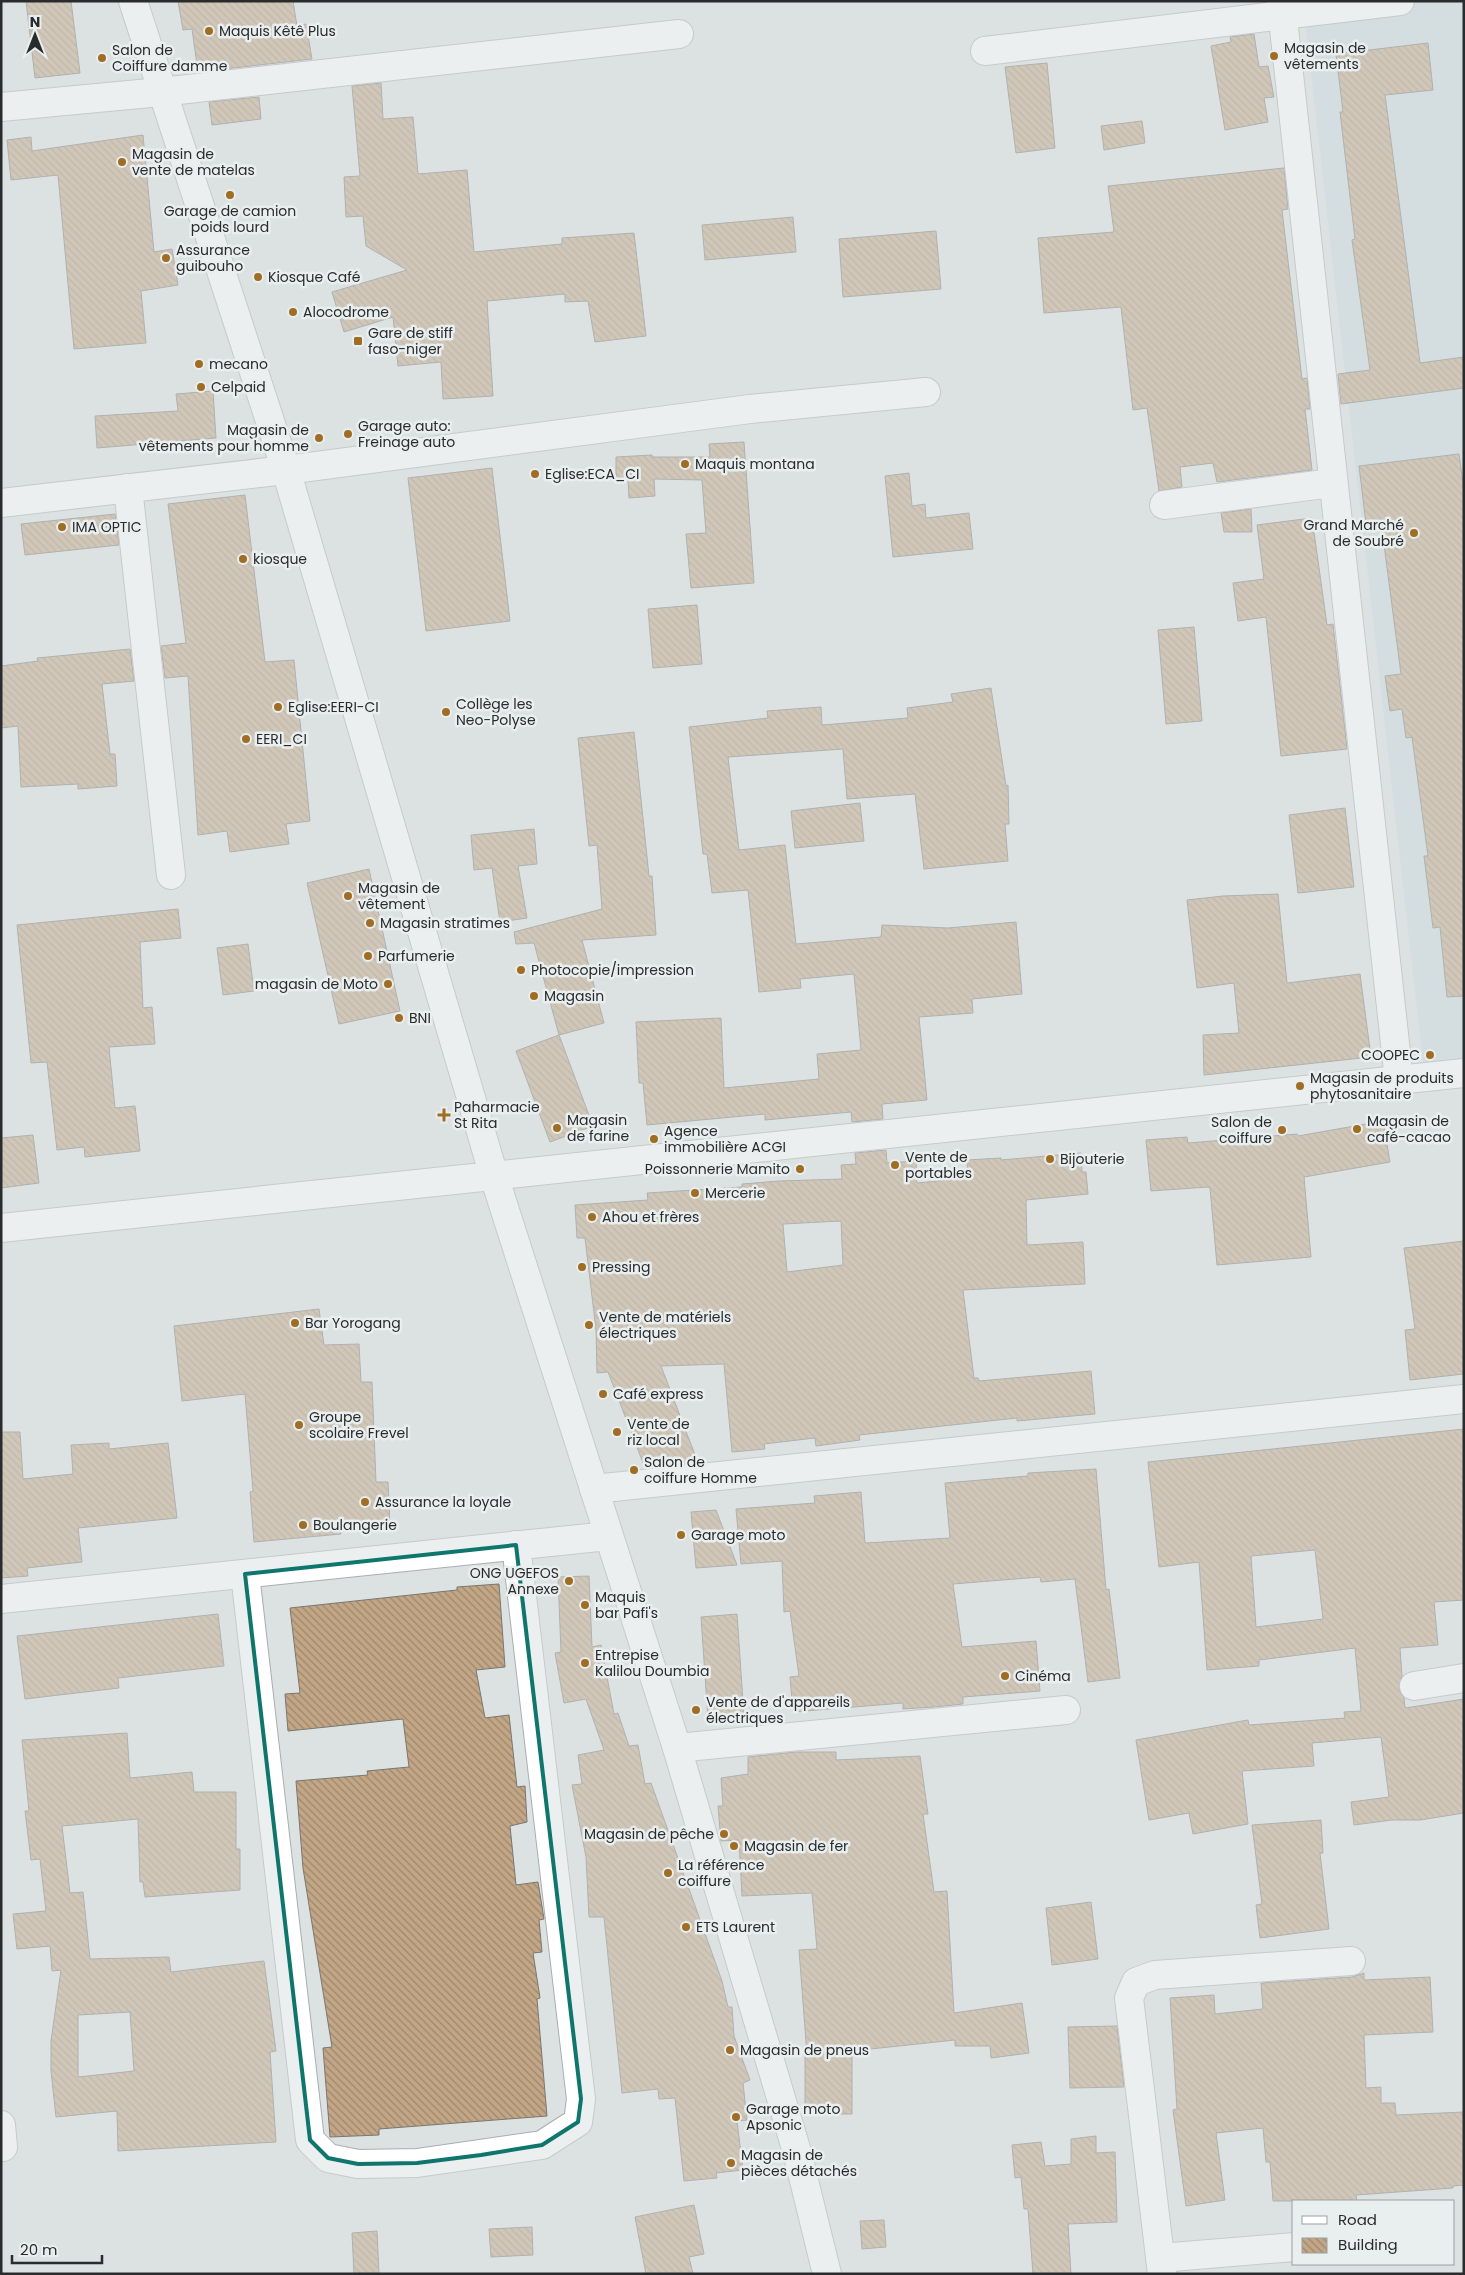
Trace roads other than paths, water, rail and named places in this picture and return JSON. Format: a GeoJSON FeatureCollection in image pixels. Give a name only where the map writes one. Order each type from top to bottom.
{"type":"FeatureCollection","features":[{"type":"Feature","properties":{"kind":"street"},"geometry":{"type":"LineString","coordinates":[[133,1],[161,92],[286,470],[494,1176],[677,1748],[797,2152],[827,2274]]}},
{"type":"Feature","properties":{"kind":"street"},"geometry":{"type":"LineString","coordinates":[[985,51],[1282,8],[1400,1]]}},
{"type":"Feature","properties":{"kind":"street"},"geometry":{"type":"LineString","coordinates":[[1282,8],[1398,1080]]}},
{"type":"Feature","properties":{"kind":"street"},"geometry":{"type":"LineString","coordinates":[[1,107],[161,92],[679,34]]}},
{"type":"Feature","properties":{"kind":"street"},"geometry":{"type":"LineString","coordinates":[[1,503],[286,470],[750,409],[926,392]]}},
{"type":"Feature","properties":{"kind":"street"},"geometry":{"type":"LineString","coordinates":[[1164,505],[1332,483]]}},
{"type":"Feature","properties":{"kind":"street"},"geometry":{"type":"LineString","coordinates":[[128,488],[171,875]]}},
{"type":"Feature","properties":{"kind":"street"},"geometry":{"type":"LineString","coordinates":[[1,1228],[1464,1073]]}},
{"type":"Feature","properties":{"kind":"street"},"geometry":{"type":"LineString","coordinates":[[594,1489],[1464,1399]]}},
{"type":"Feature","properties":{"kind":"street"},"geometry":{"type":"LineString","coordinates":[[1,1599],[608,1536]]}},
{"type":"Feature","properties":{"kind":"street"},"geometry":{"type":"LineString","coordinates":[[244,1574],[310,2140],[328,2158],[358,2164],[416,2163],[542,2145],[578,2122],[580,2099],[516,1546]]}},
{"type":"Feature","properties":{"kind":"street"},"geometry":{"type":"LineString","coordinates":[[1414,1686],[1464,1678]]}},
{"type":"Feature","properties":{"kind":"street"},"geometry":{"type":"LineString","coordinates":[[677,1748],[1066,1710]]}},
{"type":"Feature","properties":{"kind":"street"},"geometry":{"type":"LineString","coordinates":[[1292,2248],[1161,2266],[1129,1998],[1136,1982],[1155,1976],[1351,1961]]}},
{"type":"Feature","properties":{"kind":"place","name":"Maquis Kêtê Plus"},"geometry":{"type":"Point","coordinates":[209,31]}},
{"type":"Feature","properties":{"kind":"place","name":"Magasin de vêtements"},"geometry":{"type":"Point","coordinates":[1274,56]}},
{"type":"Feature","properties":{"kind":"place","name":"Salon de Coiffure damme"},"geometry":{"type":"Point","coordinates":[102,58]}},
{"type":"Feature","properties":{"kind":"place","name":"Magasin de vente de matelas"},"geometry":{"type":"Point","coordinates":[122,162]}},
{"type":"Feature","properties":{"kind":"place","name":"Garage de camion poids lourd"},"geometry":{"type":"Point","coordinates":[230,195]}},
{"type":"Feature","properties":{"kind":"place","name":"Assurance guibouho"},"geometry":{"type":"Point","coordinates":[166,258]}},
{"type":"Feature","properties":{"kind":"place","name":"Kiosque Café"},"geometry":{"type":"Point","coordinates":[258,277]}},
{"type":"Feature","properties":{"kind":"place","name":"Alocodrome"},"geometry":{"type":"Point","coordinates":[293,312]}},
{"type":"Feature","properties":{"kind":"place","name":"Gare de stiff faso-niger"},"geometry":{"type":"Point","coordinates":[358,341]}},
{"type":"Feature","properties":{"kind":"place","name":"mecano"},"geometry":{"type":"Point","coordinates":[199,364]}},
{"type":"Feature","properties":{"kind":"place","name":"Celpaid"},"geometry":{"type":"Point","coordinates":[201,387]}},
{"type":"Feature","properties":{"kind":"place","name":"Garage auto: Freinage auto"},"geometry":{"type":"Point","coordinates":[348,434]}},
{"type":"Feature","properties":{"kind":"place","name":"Magasin de vêtements pour homme"},"geometry":{"type":"Point","coordinates":[319,438]}},
{"type":"Feature","properties":{"kind":"place","name":"Maquis montana"},"geometry":{"type":"Point","coordinates":[685,464]}},
{"type":"Feature","properties":{"kind":"place","name":"Eglise:ECA_CI"},"geometry":{"type":"Point","coordinates":[535,474]}},
{"type":"Feature","properties":{"kind":"place","name":"IMA OPTIC"},"geometry":{"type":"Point","coordinates":[62,527]}},
{"type":"Feature","properties":{"kind":"place","name":"Grand Marché de Soubré"},"geometry":{"type":"Point","coordinates":[1414,533]}},
{"type":"Feature","properties":{"kind":"place","name":"kiosque"},"geometry":{"type":"Point","coordinates":[243,559]}},
{"type":"Feature","properties":{"kind":"place","name":"Eglise:EERI-CI"},"geometry":{"type":"Point","coordinates":[278,707]}},
{"type":"Feature","properties":{"kind":"place","name":"Collège les Neo-Polyse"},"geometry":{"type":"Point","coordinates":[446,712]}},
{"type":"Feature","properties":{"kind":"place","name":"EERI_CI"},"geometry":{"type":"Point","coordinates":[246,739]}},
{"type":"Feature","properties":{"kind":"place","name":"Magasin de vêtement"},"geometry":{"type":"Point","coordinates":[348,896]}},
{"type":"Feature","properties":{"kind":"place","name":"Magasin stratimes"},"geometry":{"type":"Point","coordinates":[370,923]}},
{"type":"Feature","properties":{"kind":"place","name":"Parfumerie"},"geometry":{"type":"Point","coordinates":[368,956]}},
{"type":"Feature","properties":{"kind":"place","name":"Photocopie/impression"},"geometry":{"type":"Point","coordinates":[521,970]}},
{"type":"Feature","properties":{"kind":"place","name":"magasin de Moto"},"geometry":{"type":"Point","coordinates":[388,984]}},
{"type":"Feature","properties":{"kind":"place","name":"Magasin"},"geometry":{"type":"Point","coordinates":[534,996]}},
{"type":"Feature","properties":{"kind":"place","name":"BNI"},"geometry":{"type":"Point","coordinates":[399,1018]}},
{"type":"Feature","properties":{"kind":"place","name":"COOPEC"},"geometry":{"type":"Point","coordinates":[1430,1055]}},
{"type":"Feature","properties":{"kind":"place","name":"Magasin de produits phytosanitaire"},"geometry":{"type":"Point","coordinates":[1300,1086]}},
{"type":"Feature","properties":{"kind":"place","name":"Paharmacie St Rita"},"geometry":{"type":"Point","coordinates":[444,1115]}},
{"type":"Feature","properties":{"kind":"place","name":"Magasin de farine"},"geometry":{"type":"Point","coordinates":[557,1128]}},
{"type":"Feature","properties":{"kind":"place","name":"Magasin de café-cacao"},"geometry":{"type":"Point","coordinates":[1357,1129]}},
{"type":"Feature","properties":{"kind":"place","name":"Salon de coiffure"},"geometry":{"type":"Point","coordinates":[1282,1130]}},
{"type":"Feature","properties":{"kind":"place","name":"Agence immobilière ACGI"},"geometry":{"type":"Point","coordinates":[654,1139]}},
{"type":"Feature","properties":{"kind":"place","name":"Bijouterie"},"geometry":{"type":"Point","coordinates":[1050,1159]}},
{"type":"Feature","properties":{"kind":"place","name":"Vente de portables"},"geometry":{"type":"Point","coordinates":[895,1165]}},
{"type":"Feature","properties":{"kind":"place","name":"Poissonnerie Mamito"},"geometry":{"type":"Point","coordinates":[800,1169]}},
{"type":"Feature","properties":{"kind":"place","name":"Mercerie"},"geometry":{"type":"Point","coordinates":[695,1193]}},
{"type":"Feature","properties":{"kind":"place","name":"Ahou et frères"},"geometry":{"type":"Point","coordinates":[592,1217]}},
{"type":"Feature","properties":{"kind":"place","name":"Pressing"},"geometry":{"type":"Point","coordinates":[582,1267]}},
{"type":"Feature","properties":{"kind":"place","name":"Bar Yorogang"},"geometry":{"type":"Point","coordinates":[295,1323]}},
{"type":"Feature","properties":{"kind":"place","name":"Vente de matériels électriques"},"geometry":{"type":"Point","coordinates":[589,1325]}},
{"type":"Feature","properties":{"kind":"place","name":"Café express"},"geometry":{"type":"Point","coordinates":[603,1394]}},
{"type":"Feature","properties":{"kind":"place","name":"Groupe scolaire Frevel"},"geometry":{"type":"Point","coordinates":[299,1425]}},
{"type":"Feature","properties":{"kind":"place","name":"Vente de riz local"},"geometry":{"type":"Point","coordinates":[617,1432]}},
{"type":"Feature","properties":{"kind":"place","name":"Salon de coiffure Homme"},"geometry":{"type":"Point","coordinates":[634,1470]}},
{"type":"Feature","properties":{"kind":"place","name":"Assurance la loyale"},"geometry":{"type":"Point","coordinates":[365,1502]}},
{"type":"Feature","properties":{"kind":"place","name":"Boulangerie"},"geometry":{"type":"Point","coordinates":[303,1525]}},
{"type":"Feature","properties":{"kind":"place","name":"Garage moto"},"geometry":{"type":"Point","coordinates":[681,1535]}},
{"type":"Feature","properties":{"kind":"place","name":"ONG UGEFOS Annexe"},"geometry":{"type":"Point","coordinates":[569,1581]}},
{"type":"Feature","properties":{"kind":"place","name":"Maquis bar Pafi's"},"geometry":{"type":"Point","coordinates":[585,1605]}},
{"type":"Feature","properties":{"kind":"place","name":"Entrepise Kalilou Doumbia"},"geometry":{"type":"Point","coordinates":[585,1663]}},
{"type":"Feature","properties":{"kind":"place","name":"Cinéma"},"geometry":{"type":"Point","coordinates":[1005,1676]}},
{"type":"Feature","properties":{"kind":"place","name":"Vente de d'appareils électriques"},"geometry":{"type":"Point","coordinates":[696,1710]}},
{"type":"Feature","properties":{"kind":"place","name":"Magasin de pêche"},"geometry":{"type":"Point","coordinates":[724,1834]}},
{"type":"Feature","properties":{"kind":"place","name":"Magasin de fer"},"geometry":{"type":"Point","coordinates":[734,1846]}},
{"type":"Feature","properties":{"kind":"place","name":"La référence coiffure"},"geometry":{"type":"Point","coordinates":[668,1873]}},
{"type":"Feature","properties":{"kind":"place","name":"ETS Laurent"},"geometry":{"type":"Point","coordinates":[686,1927]}},
{"type":"Feature","properties":{"kind":"place","name":"Magasin de pneus"},"geometry":{"type":"Point","coordinates":[730,2050]}},
{"type":"Feature","properties":{"kind":"place","name":"Garage moto Apsonic"},"geometry":{"type":"Point","coordinates":[736,2117]}},
{"type":"Feature","properties":{"kind":"place","name":"Magasin de pièces détachés"},"geometry":{"type":"Point","coordinates":[731,2163]}}]}
